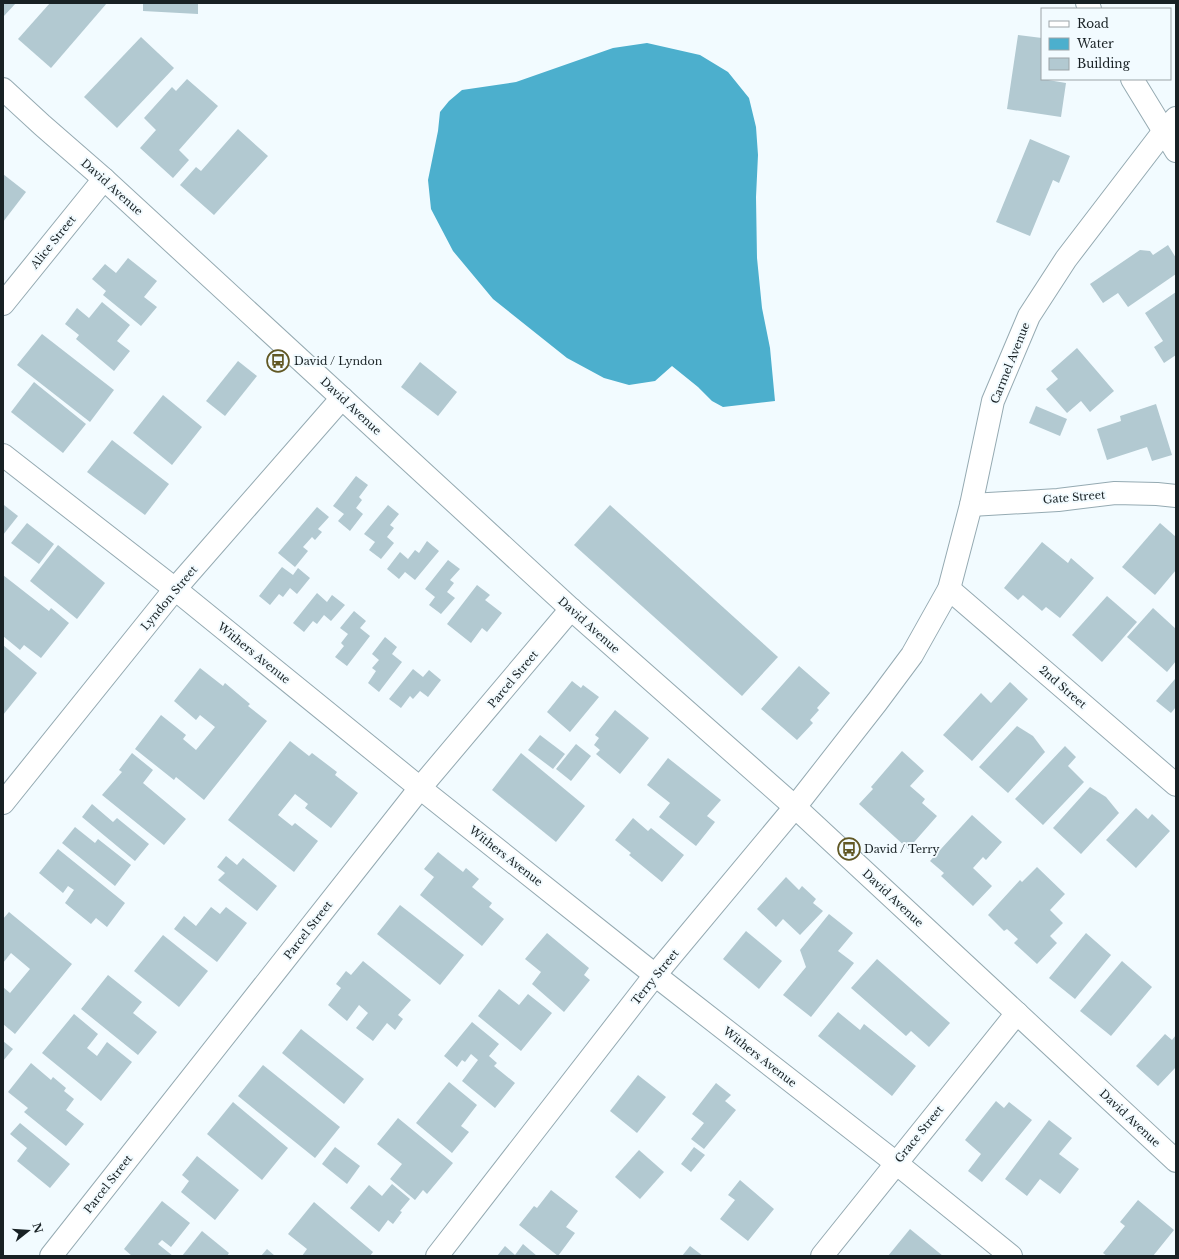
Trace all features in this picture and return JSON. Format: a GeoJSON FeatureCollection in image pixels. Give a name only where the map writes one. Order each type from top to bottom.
{"type":"FeatureCollection","features":[{"type":"Feature","properties":{"kind":"street"},"geometry":{"type":"LineString","coordinates":[[1133,80],[1170,124],[1176,151]]}},
{"type":"Feature","properties":{"kind":"street","name":"David Avenue"},"geometry":{"type":"LineString","coordinates":[[3,89],[104,179],[571,609],[795,807],[1176,1161]]}},
{"type":"Feature","properties":{"kind":"street","name":"Carmel Avenue"},"geometry":{"type":"LineString","coordinates":[[877,702],[912,655],[949,589],[971,505],[993,401],[1029,316],[1066,259],[1170,124]]}},
{"type":"Feature","properties":{"kind":"street","name":"Alice Street"},"geometry":{"type":"LineString","coordinates":[[3,304],[104,179]]}},
{"type":"Feature","properties":{"kind":"street","name":"Lyndon Street"},"geometry":{"type":"LineString","coordinates":[[3,803],[175,589],[342,398]]}},
{"type":"Feature","properties":{"kind":"street","name":"Withers Avenue"},"geometry":{"type":"LineString","coordinates":[[3,455],[175,589],[420,788],[655,975],[896,1163],[1011,1256]]}},
{"type":"Feature","properties":{"kind":"street","name":"Gate Street"},"geometry":{"type":"LineString","coordinates":[[971,505],[1058,500],[1115,493],[1176,496]]}},
{"type":"Feature","properties":{"kind":"street","name":"2nd Street"},"geometry":{"type":"LineString","coordinates":[[949,589],[1176,785]]}},
{"type":"Feature","properties":{"kind":"street","name":"Parcel Street"},"geometry":{"type":"LineString","coordinates":[[51,1256],[420,788],[571,609]]}},
{"type":"Feature","properties":{"kind":"street","name":"Terry Street"},"geometry":{"type":"LineString","coordinates":[[437,1256],[655,975],[795,807],[877,702]]}},
{"type":"Feature","properties":{"kind":"street","name":"Grace Street"},"geometry":{"type":"LineString","coordinates":[[822,1256],[1016,1012]]}},
{"type":"Feature","properties":{"kind":"water"},"geometry":{"type":"Polygon","coordinates":[[[647,43],[700,55],[728,72],[749,98],[756,127],[758,155],[756,197],[757,258],[762,308],[770,348],[775,401],[723,407],[712,401],[698,387],[672,366],[655,381],[629,385],[604,378],[567,358],[493,299],[453,251],[431,209],[428,180],[438,131],[440,112],[449,101],[462,90],[516,82],[613,48],[647,43]]]}},
{"type":"Feature","properties":{"kind":"building"},"geometry":{"type":"Polygon","coordinates":[[[3,3],[16,3],[3,17],[3,3]]]}},
{"type":"Feature","properties":{"kind":"building"},"geometry":{"type":"Polygon","coordinates":[[[50,3],[107,3],[51,68],[18,39],[50,3]]]}},
{"type":"Feature","properties":{"kind":"building"},"geometry":{"type":"Polygon","coordinates":[[[143,3],[198,3],[198,14],[143,11],[143,3]]]}},
{"type":"Feature","properties":{"kind":"building"},"geometry":{"type":"Polygon","coordinates":[[[1018,35],[1041,38],[1041,80],[1066,83],[1061,117],[1007,109],[1018,35]]]}},
{"type":"Feature","properties":{"kind":"building"},"geometry":{"type":"Polygon","coordinates":[[[141,37],[174,68],[117,128],[84,97],[141,37]]]}},
{"type":"Feature","properties":{"kind":"building"},"geometry":{"type":"Polygon","coordinates":[[[187,79],[218,106],[179,150],[189,160],[173,178],[140,148],[156,130],[144,118],[172,87],[176,91],[187,79]]]}},
{"type":"Feature","properties":{"kind":"building"},"geometry":{"type":"Polygon","coordinates":[[[238,129],[268,156],[214,215],[180,185],[196,167],[201,171],[238,129]]]}},
{"type":"Feature","properties":{"kind":"building"},"geometry":{"type":"Polygon","coordinates":[[[1030,139],[1070,156],[1059,183],[1053,180],[1030,236],[996,222],[1030,139]]]}},
{"type":"Feature","properties":{"kind":"building"},"geometry":{"type":"Polygon","coordinates":[[[3,174],[26,192],[3,222],[3,174]]]}},
{"type":"Feature","properties":{"kind":"building"},"geometry":{"type":"Polygon","coordinates":[[[1168,245],[1176,258],[1176,274],[1128,307],[1118,293],[1103,303],[1090,284],[1140,250],[1150,251],[1153,255],[1168,245]]]}},
{"type":"Feature","properties":{"kind":"building"},"geometry":{"type":"Polygon","coordinates":[[[128,258],[157,281],[144,297],[157,307],[141,326],[103,295],[106,291],[92,279],[105,264],[116,273],[128,258]]]}},
{"type":"Feature","properties":{"kind":"building"},"geometry":{"type":"Polygon","coordinates":[[[1176,292],[1176,355],[1164,363],[1154,347],[1163,341],[1145,313],[1176,292]]]}},
{"type":"Feature","properties":{"kind":"building"},"geometry":{"type":"Polygon","coordinates":[[[102,302],[130,325],[117,341],[130,351],[114,371],[76,339],[79,335],[65,324],[77,308],[89,318],[102,302]]]}},
{"type":"Feature","properties":{"kind":"building"},"geometry":{"type":"Polygon","coordinates":[[[42,334],[114,390],[90,422],[17,365],[42,334]]]}},
{"type":"Feature","properties":{"kind":"building"},"geometry":{"type":"Polygon","coordinates":[[[1077,348],[1114,391],[1090,412],[1081,401],[1067,413],[1046,389],[1058,379],[1051,371],[1077,348]]]}},
{"type":"Feature","properties":{"kind":"building"},"geometry":{"type":"Polygon","coordinates":[[[238,361],[257,376],[225,416],[206,401],[238,361]]]}},
{"type":"Feature","properties":{"kind":"building"},"geometry":{"type":"Polygon","coordinates":[[[420,362],[457,392],[438,416],[401,387],[420,362]]]}},
{"type":"Feature","properties":{"kind":"building"},"geometry":{"type":"Polygon","coordinates":[[[34,382],[86,424],[63,453],[11,412],[34,382]]]}},
{"type":"Feature","properties":{"kind":"building"},"geometry":{"type":"Polygon","coordinates":[[[163,395],[202,427],[172,465],[133,433],[163,395]]]}},
{"type":"Feature","properties":{"kind":"building"},"geometry":{"type":"Polygon","coordinates":[[[1156,404],[1172,455],[1152,461],[1147,447],[1107,460],[1097,429],[1121,421],[1120,416],[1156,404]]]}},
{"type":"Feature","properties":{"kind":"building"},"geometry":{"type":"Polygon","coordinates":[[[1036,406],[1067,419],[1060,436],[1029,423],[1036,406]]]}},
{"type":"Feature","properties":{"kind":"building"},"geometry":{"type":"Polygon","coordinates":[[[112,440],[169,484],[145,515],[87,472],[112,440]]]}},
{"type":"Feature","properties":{"kind":"building"},"geometry":{"type":"Polygon","coordinates":[[[356,476],[368,485],[359,497],[362,500],[356,508],[363,514],[350,531],[338,521],[344,514],[333,506],[356,476]]]}},
{"type":"Feature","properties":{"kind":"building"},"geometry":{"type":"Polygon","coordinates":[[[4,505],[18,516],[3,535],[3,507],[4,505]]]}},
{"type":"Feature","properties":{"kind":"building"},"geometry":{"type":"Polygon","coordinates":[[[388,505],[399,514],[390,525],[394,528],[387,537],[394,543],[381,559],[369,550],[375,542],[364,534],[388,505]]]}},
{"type":"Feature","properties":{"kind":"building"},"geometry":{"type":"Polygon","coordinates":[[[610,505],[778,657],[742,696],[574,545],[610,505]]]}},
{"type":"Feature","properties":{"kind":"building"},"geometry":{"type":"Polygon","coordinates":[[[317,507],[329,517],[318,529],[322,532],[315,540],[312,537],[303,547],[308,551],[295,567],[278,553],[317,507]]]}},
{"type":"Feature","properties":{"kind":"building"},"geometry":{"type":"Polygon","coordinates":[[[27,523],[54,544],[39,564],[11,543],[27,523]]]}},
{"type":"Feature","properties":{"kind":"building"},"geometry":{"type":"Polygon","coordinates":[[[1160,523],[1176,537],[1176,570],[1155,595],[1122,567],[1160,523]]]}},
{"type":"Feature","properties":{"kind":"building"},"geometry":{"type":"Polygon","coordinates":[[[427,541],[439,551],[415,580],[405,572],[399,579],[387,569],[400,552],[408,559],[415,550],[419,553],[427,541]]]}},
{"type":"Feature","properties":{"kind":"building"},"geometry":{"type":"Polygon","coordinates":[[[1042,542],[1068,563],[1071,558],[1094,578],[1060,618],[1046,607],[1042,611],[1023,595],[1018,600],[1004,588],[1042,542]]]}},
{"type":"Feature","properties":{"kind":"building"},"geometry":{"type":"Polygon","coordinates":[[[58,545],[105,583],[77,619],[30,581],[58,545]]]}},
{"type":"Feature","properties":{"kind":"building"},"geometry":{"type":"Polygon","coordinates":[[[448,560],[460,569],[450,580],[454,583],[447,592],[455,598],[441,614],[429,605],[435,597],[425,589],[448,560]]]}},
{"type":"Feature","properties":{"kind":"building"},"geometry":{"type":"Polygon","coordinates":[[[282,567],[293,575],[298,568],[310,578],[297,594],[290,588],[283,597],[279,594],[270,605],[259,596],[282,567]]]}},
{"type":"Feature","properties":{"kind":"building"},"geometry":{"type":"Polygon","coordinates":[[[3,575],[49,611],[51,608],[69,623],[41,658],[24,645],[20,650],[3,636],[3,575]]]}},
{"type":"Feature","properties":{"kind":"building"},"geometry":{"type":"Polygon","coordinates":[[[477,585],[490,595],[485,600],[502,613],[487,632],[482,628],[471,643],[447,624],[477,585]]]}},
{"type":"Feature","properties":{"kind":"building"},"geometry":{"type":"Polygon","coordinates":[[[317,593],[327,602],[332,595],[345,605],[331,621],[324,615],[317,624],[313,621],[304,632],[293,623],[317,593]]]}},
{"type":"Feature","properties":{"kind":"building"},"geometry":{"type":"Polygon","coordinates":[[[1107,596],[1137,622],[1102,662],[1072,635],[1107,596]]]}},
{"type":"Feature","properties":{"kind":"building"},"geometry":{"type":"Polygon","coordinates":[[[1153,608],[1176,629],[1176,661],[1167,672],[1127,637],[1153,608]]]}},
{"type":"Feature","properties":{"kind":"building"},"geometry":{"type":"Polygon","coordinates":[[[354,611],[366,621],[360,628],[370,636],[347,666],[335,657],[344,646],[341,643],[348,634],[340,628],[354,611]]]}},
{"type":"Feature","properties":{"kind":"building"},"geometry":{"type":"Polygon","coordinates":[[[385,637],[397,647],[392,654],[402,662],[379,692],[368,683],[376,671],[372,668],[379,660],[372,654],[385,637]]]}},
{"type":"Feature","properties":{"kind":"building"},"geometry":{"type":"Polygon","coordinates":[[[3,645],[37,673],[3,715],[3,645]]]}},
{"type":"Feature","properties":{"kind":"building"},"geometry":{"type":"Polygon","coordinates":[[[799,666],[830,693],[817,708],[819,710],[810,720],[813,723],[797,740],[761,709],[799,666]]]}},
{"type":"Feature","properties":{"kind":"building"},"geometry":{"type":"Polygon","coordinates":[[[200,668],[223,686],[225,683],[250,704],[248,706],[267,721],[204,800],[176,777],[174,780],[135,749],[161,715],[186,735],[183,739],[196,750],[215,727],[200,715],[196,720],[174,701],[200,668]]]}},
{"type":"Feature","properties":{"kind":"building"},"geometry":{"type":"Polygon","coordinates":[[[413,669],[423,677],[429,670],[441,680],[428,697],[420,691],[413,699],[410,696],[401,708],[389,699],[413,669]]]}},
{"type":"Feature","properties":{"kind":"building"},"geometry":{"type":"Polygon","coordinates":[[[1175,679],[1176,707],[1171,713],[1156,701],[1175,679]]]}},
{"type":"Feature","properties":{"kind":"building"},"geometry":{"type":"Polygon","coordinates":[[[572,681],[581,688],[583,685],[599,697],[570,732],[547,712],[572,681]]]}},
{"type":"Feature","properties":{"kind":"building"},"geometry":{"type":"Polygon","coordinates":[[[1010,682],[1028,699],[972,761],[943,735],[981,693],[991,703],[1010,682]]]}},
{"type":"Feature","properties":{"kind":"building"},"geometry":{"type":"Polygon","coordinates":[[[615,710],[649,738],[620,774],[596,754],[600,750],[594,745],[599,738],[595,735],[615,710]]]}},
{"type":"Feature","properties":{"kind":"building"},"geometry":{"type":"Polygon","coordinates":[[[1017,726],[1033,736],[1045,752],[1008,793],[979,767],[1017,726]]]}},
{"type":"Feature","properties":{"kind":"building"},"geometry":{"type":"Polygon","coordinates":[[[540,735],[565,754],[553,769],[528,750],[540,735]]]}},
{"type":"Feature","properties":{"kind":"building"},"geometry":{"type":"Polygon","coordinates":[[[290,741],[309,756],[312,753],[337,772],[335,775],[358,793],[331,828],[305,808],[308,804],[295,794],[278,815],[292,826],[295,823],[318,841],[294,872],[228,820],[290,741]]]}},
{"type":"Feature","properties":{"kind":"building"},"geometry":{"type":"Polygon","coordinates":[[[576,744],[591,756],[571,781],[556,769],[576,744]]]}},
{"type":"Feature","properties":{"kind":"building"},"geometry":{"type":"Polygon","coordinates":[[[1065,746],[1076,757],[1068,766],[1084,782],[1043,825],[1015,799],[1065,746]]]}},
{"type":"Feature","properties":{"kind":"building"},"geometry":{"type":"Polygon","coordinates":[[[902,751],[924,771],[910,786],[925,799],[922,803],[937,816],[908,849],[859,804],[873,789],[871,787],[902,751]]]}},
{"type":"Feature","properties":{"kind":"building"},"geometry":{"type":"Polygon","coordinates":[[[132,753],[153,770],[143,783],[186,819],[164,845],[102,795],[122,772],[119,770],[132,753]]]}},
{"type":"Feature","properties":{"kind":"building"},"geometry":{"type":"Polygon","coordinates":[[[521,753],[585,806],[556,842],[492,790],[521,753]]]}},
{"type":"Feature","properties":{"kind":"building"},"geometry":{"type":"Polygon","coordinates":[[[668,758],[721,800],[707,816],[715,822],[696,846],[659,817],[670,803],[647,785],[668,758]]]}},
{"type":"Feature","properties":{"kind":"building"},"geometry":{"type":"Polygon","coordinates":[[[1090,787],[1106,797],[1119,813],[1081,854],[1053,828],[1090,787]]]}},
{"type":"Feature","properties":{"kind":"building"},"geometry":{"type":"Polygon","coordinates":[[[92,804],[113,822],[117,818],[149,844],[135,861],[82,817],[92,804]]]}},
{"type":"Feature","properties":{"kind":"building"},"geometry":{"type":"Polygon","coordinates":[[[1136,808],[1148,819],[1152,814],[1170,831],[1136,868],[1106,840],[1136,808]]]}},
{"type":"Feature","properties":{"kind":"building"},"geometry":{"type":"Polygon","coordinates":[[[972,815],[1002,842],[986,860],[983,857],[973,868],[992,886],[973,906],[941,876],[944,873],[930,861],[972,815]]]}},
{"type":"Feature","properties":{"kind":"building"},"geometry":{"type":"Polygon","coordinates":[[[633,818],[648,831],[651,828],[684,855],[662,882],[629,855],[631,853],[615,840],[633,818]]]}},
{"type":"Feature","properties":{"kind":"building"},"geometry":{"type":"Polygon","coordinates":[[[75,827],[95,843],[98,839],[131,865],[115,886],[62,843],[75,827]]]}},
{"type":"Feature","properties":{"kind":"building"},"geometry":{"type":"Polygon","coordinates":[[[58,849],[125,903],[107,927],[96,918],[91,924],[65,903],[74,890],[68,886],[63,893],[39,873],[58,849]]]}},
{"type":"Feature","properties":{"kind":"building"},"geometry":{"type":"Polygon","coordinates":[[[438,852],[463,872],[466,868],[479,879],[472,887],[492,903],[489,907],[504,919],[482,946],[420,895],[434,877],[424,869],[438,852]]]}},
{"type":"Feature","properties":{"kind":"building"},"geometry":{"type":"Polygon","coordinates":[[[226,856],[237,865],[243,858],[277,886],[257,911],[218,880],[225,873],[217,867],[226,856]]]}},
{"type":"Feature","properties":{"kind":"building"},"geometry":{"type":"Polygon","coordinates":[[[1037,867],[1065,894],[1050,910],[1063,923],[1050,936],[1057,943],[1037,964],[1014,943],[1018,939],[1007,929],[1004,931],[988,915],[1020,880],[1022,882],[1037,867]]]}},
{"type":"Feature","properties":{"kind":"building"},"geometry":{"type":"Polygon","coordinates":[[[786,877],[799,890],[802,886],[816,899],[813,903],[823,911],[800,935],[783,919],[776,927],[757,909],[786,877]]]}},
{"type":"Feature","properties":{"kind":"building"},"geometry":{"type":"Polygon","coordinates":[[[400,905],[464,955],[440,985],[377,934],[400,905]]]}},
{"type":"Feature","properties":{"kind":"building"},"geometry":{"type":"Polygon","coordinates":[[[211,907],[220,914],[226,907],[247,923],[217,962],[174,929],[184,916],[196,926],[211,907]]]}},
{"type":"Feature","properties":{"kind":"building"},"geometry":{"type":"Polygon","coordinates":[[[9,912],[72,964],[15,1034],[3,1024],[3,987],[10,993],[30,969],[11,953],[3,963],[3,919],[9,912]]]}},
{"type":"Feature","properties":{"kind":"building"},"geometry":{"type":"Polygon","coordinates":[[[829,914],[853,933],[838,951],[854,963],[811,1017],[783,995],[806,967],[800,950],[829,914]]]}},
{"type":"Feature","properties":{"kind":"building"},"geometry":{"type":"Polygon","coordinates":[[[746,931],[782,961],[759,989],[723,959],[746,931]]]}},
{"type":"Feature","properties":{"kind":"building"},"geometry":{"type":"Polygon","coordinates":[[[547,933],[589,968],[584,975],[590,980],[564,1012],[532,984],[541,972],[525,959],[547,933]]]}},
{"type":"Feature","properties":{"kind":"building"},"geometry":{"type":"Polygon","coordinates":[[[1086,933],[1111,955],[1075,999],[1049,978],[1086,933]]]}},
{"type":"Feature","properties":{"kind":"building"},"geometry":{"type":"Polygon","coordinates":[[[163,935],[208,971],[179,1007],[134,971],[163,935]]]}},
{"type":"Feature","properties":{"kind":"building"},"geometry":{"type":"Polygon","coordinates":[[[877,959],[950,1023],[929,1047],[911,1031],[906,1036],[851,988],[877,959]]]}},
{"type":"Feature","properties":{"kind":"building"},"geometry":{"type":"Polygon","coordinates":[[[363,961],[411,1000],[398,1015],[403,1019],[395,1030],[387,1023],[373,1041],[356,1028],[368,1013],[359,1005],[347,1021],[328,1005],[341,988],[336,984],[346,971],[351,975],[363,961]]]}},
{"type":"Feature","properties":{"kind":"building"},"geometry":{"type":"Polygon","coordinates":[[[1122,961],[1152,987],[1111,1036],[1080,1011],[1122,961]]]}},
{"type":"Feature","properties":{"kind":"building"},"geometry":{"type":"Polygon","coordinates":[[[108,975],[142,1002],[133,1013],[157,1032],[138,1055],[81,1009],[108,975]]]}},
{"type":"Feature","properties":{"kind":"building"},"geometry":{"type":"Polygon","coordinates":[[[499,989],[519,1005],[528,994],[552,1013],[521,1051],[478,1016],[499,989]]]}},
{"type":"Feature","properties":{"kind":"building"},"geometry":{"type":"Polygon","coordinates":[[[838,1012],[860,1030],[864,1024],[916,1066],[892,1096],[818,1036],[838,1012]]]}},
{"type":"Feature","properties":{"kind":"building"},"geometry":{"type":"Polygon","coordinates":[[[74,1014],[98,1034],[87,1048],[97,1056],[107,1042],[132,1062],[101,1101],[42,1053],[74,1014]]]}},
{"type":"Feature","properties":{"kind":"building"},"geometry":{"type":"Polygon","coordinates":[[[472,1022],[499,1044],[489,1056],[497,1063],[494,1066],[515,1083],[495,1108],[462,1081],[478,1060],[471,1054],[465,1062],[462,1060],[457,1067],[444,1056],[472,1022]]]}},
{"type":"Feature","properties":{"kind":"building"},"geometry":{"type":"Polygon","coordinates":[[[301,1029],[364,1079],[344,1104],[282,1053],[301,1029]]]}},
{"type":"Feature","properties":{"kind":"building"},"geometry":{"type":"Polygon","coordinates":[[[1165,1034],[1172,1040],[1176,1035],[1176,1067],[1158,1086],[1136,1066],[1165,1034]]]}},
{"type":"Feature","properties":{"kind":"building"},"geometry":{"type":"Polygon","coordinates":[[[3,1041],[13,1049],[3,1061],[3,1041]]]}},
{"type":"Feature","properties":{"kind":"building"},"geometry":{"type":"Polygon","coordinates":[[[31,1063],[51,1080],[53,1077],[66,1088],[64,1091],[74,1099],[66,1110],[84,1124],[66,1146],[24,1112],[28,1108],[8,1092],[31,1063]]]}},
{"type":"Feature","properties":{"kind":"building"},"geometry":{"type":"Polygon","coordinates":[[[263,1065],[340,1127],[315,1158],[238,1096],[263,1065]]]}},
{"type":"Feature","properties":{"kind":"building"},"geometry":{"type":"Polygon","coordinates":[[[638,1075],[666,1097],[637,1133],[610,1111],[638,1075]]]}},
{"type":"Feature","properties":{"kind":"building"},"geometry":{"type":"Polygon","coordinates":[[[449,1082],[477,1105],[461,1126],[469,1132],[452,1153],[416,1123],[449,1082]]]}},
{"type":"Feature","properties":{"kind":"building"},"geometry":{"type":"Polygon","coordinates":[[[716,1083],[731,1095],[725,1101],[736,1110],[704,1149],[691,1139],[704,1123],[692,1114],[716,1083]]]}},
{"type":"Feature","properties":{"kind":"building"},"geometry":{"type":"Polygon","coordinates":[[[996,1101],[1004,1108],[1009,1102],[1032,1120],[982,1182],[968,1171],[981,1154],[965,1140],[996,1101]]]}},
{"type":"Feature","properties":{"kind":"building"},"geometry":{"type":"Polygon","coordinates":[[[233,1102],[288,1148],[262,1180],[207,1134],[233,1102]]]}},
{"type":"Feature","properties":{"kind":"building"},"geometry":{"type":"Polygon","coordinates":[[[398,1118],[453,1163],[427,1194],[423,1190],[415,1200],[390,1179],[402,1164],[377,1144],[398,1118]]]}},
{"type":"Feature","properties":{"kind":"building"},"geometry":{"type":"Polygon","coordinates":[[[1049,1120],[1072,1138],[1059,1154],[1079,1169],[1060,1194],[1040,1179],[1027,1196],[1005,1179],[1049,1120]]]}},
{"type":"Feature","properties":{"kind":"building"},"geometry":{"type":"Polygon","coordinates":[[[20,1123],[70,1164],[50,1188],[17,1161],[27,1148],[10,1134],[20,1123]]]}},
{"type":"Feature","properties":{"kind":"building"},"geometry":{"type":"Polygon","coordinates":[[[335,1147],[360,1166],[347,1184],[322,1164],[335,1147]]]}},
{"type":"Feature","properties":{"kind":"building"},"geometry":{"type":"Polygon","coordinates":[[[694,1147],[705,1155],[691,1172],[681,1164],[694,1147]]]}},
{"type":"Feature","properties":{"kind":"building"},"geometry":{"type":"Polygon","coordinates":[[[639,1150],[664,1172],[640,1199],[615,1177],[639,1150]]]}},
{"type":"Feature","properties":{"kind":"building"},"geometry":{"type":"Polygon","coordinates":[[[197,1156],[239,1190],[215,1220],[181,1192],[189,1181],[182,1175],[197,1156]]]}},
{"type":"Feature","properties":{"kind":"building"},"geometry":{"type":"Polygon","coordinates":[[[740,1180],[774,1209],[748,1241],[720,1219],[735,1200],[728,1195],[740,1180]]]}},
{"type":"Feature","properties":{"kind":"building"},"geometry":{"type":"Polygon","coordinates":[[[392,1184],[410,1199],[400,1211],[402,1212],[393,1224],[388,1220],[379,1232],[350,1208],[369,1185],[382,1196],[392,1184]]]}},
{"type":"Feature","properties":{"kind":"building"},"geometry":{"type":"Polygon","coordinates":[[[551,1190],[578,1211],[566,1227],[575,1233],[558,1256],[519,1225],[534,1206],[537,1208],[551,1190]]]}},
{"type":"Feature","properties":{"kind":"building"},"geometry":{"type":"Polygon","coordinates":[[[1138,1200],[1174,1230],[1153,1256],[1107,1256],[1103,1253],[1125,1226],[1120,1222],[1138,1200]]]}},
{"type":"Feature","properties":{"kind":"building"},"geometry":{"type":"Polygon","coordinates":[[[162,1201],[190,1223],[171,1247],[162,1240],[158,1244],[173,1256],[132,1256],[124,1249],[162,1201]]]}},
{"type":"Feature","properties":{"kind":"building"},"geometry":{"type":"Polygon","coordinates":[[[314,1202],[373,1252],[370,1256],[302,1256],[307,1249],[288,1234],[314,1202]]]}},
{"type":"Feature","properties":{"kind":"building"},"geometry":{"type":"Polygon","coordinates":[[[910,1229],[943,1256],[888,1256],[910,1229]]]}},
{"type":"Feature","properties":{"kind":"building"},"geometry":{"type":"Polygon","coordinates":[[[202,1231],[229,1253],[227,1256],[182,1256],[202,1231]]]}},
{"type":"Feature","properties":{"kind":"building"},"geometry":{"type":"Polygon","coordinates":[[[523,1244],[537,1256],[497,1256],[505,1246],[515,1255],[523,1244]]]}},
{"type":"Feature","properties":{"kind":"building"},"geometry":{"type":"Polygon","coordinates":[[[690,1246],[703,1256],[682,1256],[690,1246]]]}},
{"type":"Feature","properties":{"kind":"building"},"geometry":{"type":"Polygon","coordinates":[[[267,1249],[275,1256],[261,1256],[267,1249]]]}},
{"type":"Feature","properties":{"kind":"place","name":"David / Lyndon"},"geometry":{"type":"Point","coordinates":[278,361]}},
{"type":"Feature","properties":{"kind":"place","name":"David / Terry"},"geometry":{"type":"Point","coordinates":[849,849]}}]}
